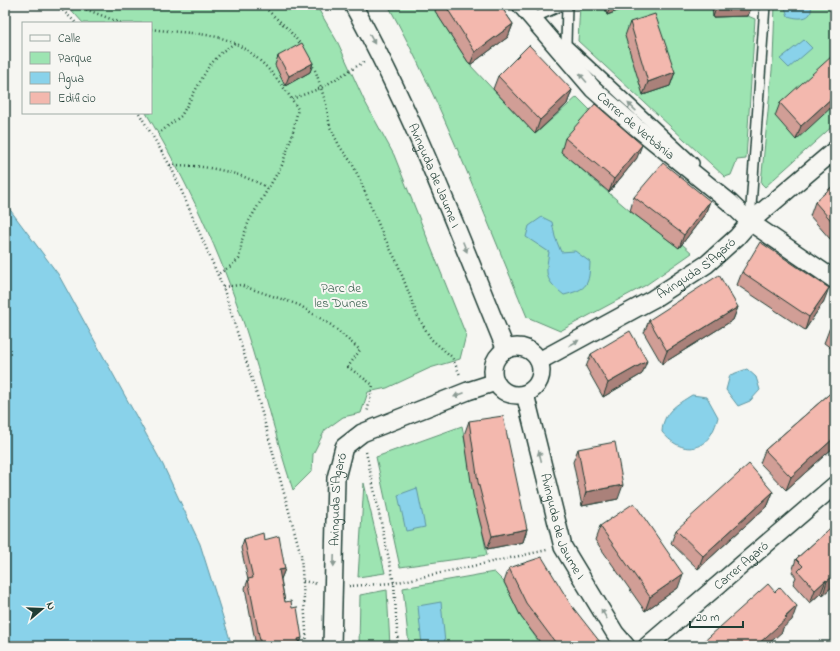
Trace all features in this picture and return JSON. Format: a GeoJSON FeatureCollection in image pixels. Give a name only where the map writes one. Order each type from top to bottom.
{"type":"FeatureCollection","features":[{"type":"Feature","properties":{"kind":"street","name":"Avinguda de Jaume I"},"geometry":{"type":"LineString","coordinates":[[353,5],[379,52],[432,168],[506,350]]}},
{"type":"Feature","properties":{"kind":"street","name":"Carrer de Verbània"},"geometry":{"type":"LineString","coordinates":[[521,5],[531,19],[593,89],[635,126],[729,202],[750,222],[835,280]]}},
{"type":"Feature","properties":{"kind":"street","name":"Avinguda S'Agaró"},"geometry":{"type":"LineString","coordinates":[[539,361],[653,299],[707,264],[737,238],[750,222],[835,150]]}},
{"type":"Feature","properties":{"kind":"street"},"geometry":{"type":"LineString","coordinates":[[516,347],[525,348],[533,353],[539,361],[542,371],[540,381],[534,389],[525,394],[518,396],[505,392],[496,382],[493,370],[494,364],[501,353],[506,350],[516,347]]}},
{"type":"Feature","properties":{"kind":"street","name":"Avinguda S'Agaró"},"geometry":{"type":"LineString","coordinates":[[332,646],[336,478],[344,448],[362,433],[468,391],[496,382]]}},
{"type":"Feature","properties":{"kind":"street","name":"Avinguda de Jaume I"},"geometry":{"type":"LineString","coordinates":[[525,394],[563,547],[615,633],[626,646]]}},
{"type":"Feature","properties":{"kind":"street","name":"Carrer Agaró"},"geometry":{"type":"LineString","coordinates":[[647,646],[835,485]]}},
{"type":"Feature","properties":{"kind":"lane"},"geometry":{"type":"LineString","coordinates":[[531,19],[563,5]]}},
{"type":"Feature","properties":{"kind":"lane","name":"Carrer de Verbània"},"geometry":{"type":"LineString","coordinates":[[567,5],[566,44],[723,190],[750,222]]}},
{"type":"Feature","properties":{"kind":"lane"},"geometry":{"type":"LineString","coordinates":[[750,222],[765,5]]}},
{"type":"Feature","properties":{"kind":"path"},"geometry":{"type":"LineString","coordinates":[[57,5],[75,22]]}},
{"type":"Feature","properties":{"kind":"path"},"geometry":{"type":"LineString","coordinates":[[75,5],[118,22]]}},
{"type":"Feature","properties":{"kind":"path"},"geometry":{"type":"LineString","coordinates":[[262,5],[288,29],[304,50]]}},
{"type":"Feature","properties":{"kind":"path"},"geometry":{"type":"LineString","coordinates":[[152,29],[213,36],[236,43],[257,56],[298,108],[292,136],[282,166],[249,220],[242,240],[239,259],[218,274]]}},
{"type":"Feature","properties":{"kind":"path"},"geometry":{"type":"LineString","coordinates":[[158,134],[181,116],[208,66],[223,52],[236,43]]}},
{"type":"Feature","properties":{"kind":"path"},"geometry":{"type":"LineString","coordinates":[[292,99],[321,88],[346,75],[379,52]]}},
{"type":"Feature","properties":{"kind":"path"},"geometry":{"type":"LineString","coordinates":[[310,61],[321,88],[330,127],[340,147],[352,163],[360,180],[383,236],[397,262],[417,315],[430,339],[452,357],[468,391]]}},
{"type":"Feature","properties":{"kind":"path"},"geometry":{"type":"LineString","coordinates":[[140,114],[170,165],[223,287],[259,402],[299,548],[307,646]]}},
{"type":"Feature","properties":{"kind":"path"},"geometry":{"type":"LineString","coordinates":[[170,165],[208,167],[246,176],[268,188]]}},
{"type":"Feature","properties":{"kind":"path"},"geometry":{"type":"LineString","coordinates":[[223,287],[240,285],[299,305],[331,325],[360,350],[348,367],[373,385],[362,433],[394,583],[398,646]]}},
{"type":"Feature","properties":{"kind":"path"},"geometry":{"type":"LineString","coordinates":[[302,581],[333,588],[394,583],[563,547]]}},
{"type":"Feature","properties":{"kind":"green space","name":"Parc de les Dunes"},"geometry":{"type":"Polygon","coordinates":[[[67,5],[316,5],[338,43],[364,100],[394,155],[466,335],[460,359],[430,368],[387,388],[368,392],[361,413],[343,417],[325,430],[313,454],[312,471],[293,490],[245,327],[225,272],[202,217],[175,164],[147,114],[152,114],[152,22],[82,22],[67,5]]]}},
{"type":"Feature","properties":{"kind":"green space"},"geometry":{"type":"Polygon","coordinates":[[[388,5],[444,5],[435,11],[470,65],[535,134],[577,97],[594,114],[561,152],[630,211],[679,248],[682,244],[692,253],[646,285],[560,331],[527,317],[445,120],[388,5]]]}},
{"type":"Feature","properties":{"kind":"green space"},"geometry":{"type":"Polygon","coordinates":[[[580,5],[604,5],[607,15],[633,5],[712,5],[713,17],[748,16],[755,19],[746,159],[737,160],[731,175],[725,177],[578,41],[580,5]]]}},
{"type":"Feature","properties":{"kind":"green space"},"geometry":{"type":"Polygon","coordinates":[[[775,5],[835,5],[835,124],[765,187],[761,183],[773,60],[775,5]]]}},
{"type":"Feature","properties":{"kind":"green space"},"geometry":{"type":"Polygon","coordinates":[[[462,426],[487,555],[400,567],[376,457],[462,426]]]}},
{"type":"Feature","properties":{"kind":"green space"},"geometry":{"type":"Polygon","coordinates":[[[364,483],[385,573],[358,577],[364,483]]]}},
{"type":"Feature","properties":{"kind":"green space"},"geometry":{"type":"Polygon","coordinates":[[[494,572],[504,582],[521,617],[542,646],[409,646],[403,588],[494,572]]]}},
{"type":"Feature","properties":{"kind":"green space"},"geometry":{"type":"Polygon","coordinates":[[[387,590],[390,646],[359,646],[360,595],[387,590]]]}},
{"type":"Feature","properties":{"kind":"water"},"geometry":{"type":"Polygon","coordinates":[[[784,5],[811,5],[810,14],[804,18],[788,16],[784,5]]]}},
{"type":"Feature","properties":{"kind":"water"},"geometry":{"type":"Polygon","coordinates":[[[804,40],[812,48],[789,68],[780,59],[804,40]]]}},
{"type":"Feature","properties":{"kind":"water"},"geometry":{"type":"Polygon","coordinates":[[[5,203],[58,274],[163,465],[200,544],[232,646],[5,646],[5,203]]]}},
{"type":"Feature","properties":{"kind":"water"},"geometry":{"type":"Polygon","coordinates":[[[542,217],[552,222],[555,237],[561,252],[575,251],[590,262],[588,281],[583,288],[578,291],[564,295],[553,285],[547,272],[549,252],[526,237],[529,226],[542,217]]]}},
{"type":"Feature","properties":{"kind":"water"},"geometry":{"type":"Polygon","coordinates":[[[747,369],[756,377],[760,390],[750,401],[738,406],[726,390],[730,375],[747,369]]]}},
{"type":"Feature","properties":{"kind":"water"},"geometry":{"type":"Polygon","coordinates":[[[692,395],[707,397],[718,417],[709,437],[696,447],[688,448],[679,446],[662,432],[665,419],[671,410],[692,395]]]}},
{"type":"Feature","properties":{"kind":"water"},"geometry":{"type":"Polygon","coordinates":[[[417,488],[425,527],[406,531],[398,495],[417,488]]]}},
{"type":"Feature","properties":{"kind":"water"},"geometry":{"type":"Polygon","coordinates":[[[441,602],[445,643],[422,646],[418,606],[441,602]]]}},
{"type":"Feature","properties":{"kind":"building"},"geometry":{"type":"Polygon","coordinates":[[[445,5],[500,5],[513,24],[475,52],[445,5]]]}},
{"type":"Feature","properties":{"kind":"building"},"geometry":{"type":"Polygon","coordinates":[[[655,14],[675,72],[648,82],[630,22],[655,14]]]}},
{"type":"Feature","properties":{"kind":"building"},"geometry":{"type":"Polygon","coordinates":[[[302,43],[313,63],[289,76],[278,56],[302,43]]]}},
{"type":"Feature","properties":{"kind":"building"},"geometry":{"type":"Polygon","coordinates":[[[529,45],[572,90],[540,120],[498,76],[529,45]]]}},
{"type":"Feature","properties":{"kind":"building"},"geometry":{"type":"Polygon","coordinates":[[[832,56],[835,59],[835,95],[801,126],[780,103],[832,56]]]}},
{"type":"Feature","properties":{"kind":"building"},"geometry":{"type":"Polygon","coordinates":[[[595,104],[642,145],[614,179],[565,138],[595,104]]]}},
{"type":"Feature","properties":{"kind":"building"},"geometry":{"type":"Polygon","coordinates":[[[663,163],[710,201],[684,235],[634,197],[663,163]]]}},
{"type":"Feature","properties":{"kind":"building"},"geometry":{"type":"Polygon","coordinates":[[[835,184],[835,225],[815,202],[835,184]]]}},
{"type":"Feature","properties":{"kind":"building"},"geometry":{"type":"Polygon","coordinates":[[[760,242],[829,288],[809,317],[742,272],[760,242]]]}},
{"type":"Feature","properties":{"kind":"building"},"geometry":{"type":"Polygon","coordinates":[[[719,275],[738,307],[667,351],[649,320],[719,275]]]}},
{"type":"Feature","properties":{"kind":"building"},"geometry":{"type":"Polygon","coordinates":[[[835,321],[835,334],[829,330],[835,321]]]}},
{"type":"Feature","properties":{"kind":"building"},"geometry":{"type":"Polygon","coordinates":[[[630,331],[647,361],[608,383],[591,354],[630,331]]]}},
{"type":"Feature","properties":{"kind":"building"},"geometry":{"type":"Polygon","coordinates":[[[835,389],[835,437],[791,477],[765,450],[835,389]]]}},
{"type":"Feature","properties":{"kind":"building"},"geometry":{"type":"Polygon","coordinates":[[[503,416],[527,529],[492,536],[478,482],[469,421],[503,416]]]}},
{"type":"Feature","properties":{"kind":"building"},"geometry":{"type":"Polygon","coordinates":[[[615,442],[623,485],[586,492],[578,449],[615,442]]]}},
{"type":"Feature","properties":{"kind":"building"},"geometry":{"type":"Polygon","coordinates":[[[749,464],[773,492],[703,556],[676,530],[749,464]]]}},
{"type":"Feature","properties":{"kind":"building"},"geometry":{"type":"Polygon","coordinates":[[[634,503],[683,574],[650,597],[600,526],[634,503]]]}},
{"type":"Feature","properties":{"kind":"building"},"geometry":{"type":"Polygon","coordinates":[[[835,524],[835,575],[827,581],[826,580],[815,590],[798,571],[803,566],[796,559],[835,524]]]}},
{"type":"Feature","properties":{"kind":"building"},"geometry":{"type":"Polygon","coordinates":[[[263,533],[264,540],[279,536],[285,569],[279,570],[285,602],[291,601],[292,608],[297,607],[302,638],[298,639],[299,646],[261,646],[248,579],[253,578],[244,539],[263,533]]]}},
{"type":"Feature","properties":{"kind":"building"},"geometry":{"type":"Polygon","coordinates":[[[542,557],[571,605],[600,642],[591,646],[558,646],[526,603],[509,568],[542,557]]]}},
{"type":"Feature","properties":{"kind":"building"},"geometry":{"type":"Polygon","coordinates":[[[768,584],[775,592],[780,587],[797,606],[785,617],[787,618],[756,646],[700,645],[768,584]]]}}]}
